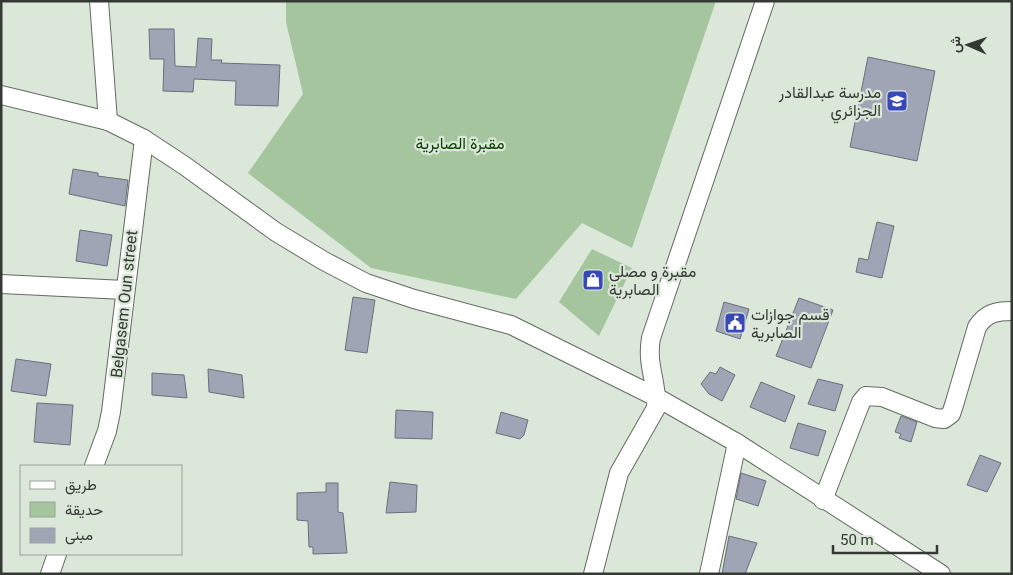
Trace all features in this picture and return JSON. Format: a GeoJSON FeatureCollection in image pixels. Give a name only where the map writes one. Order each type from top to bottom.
{"type":"FeatureCollection","features":[{"type":"Feature","properties":{"kind":"street"},"geometry":{"type":"LineString","coordinates":[[99,1],[108,121]]}},
{"type":"Feature","properties":{"kind":"street"},"geometry":{"type":"LineString","coordinates":[[593,574],[619,473],[656,408],[656,397],[648,354],[651,338],[765,1]]}},
{"type":"Feature","properties":{"kind":"street"},"geometry":{"type":"LineString","coordinates":[[1,95],[108,121],[144,139],[276,232],[324,261],[366,283],[414,299],[511,325],[656,397],[737,443],[941,574]]}},
{"type":"Feature","properties":{"kind":"street","name":"Belgasem Oun street"},"geometry":{"type":"LineString","coordinates":[[94,465],[107,432],[112,412],[144,139]]}},
{"type":"Feature","properties":{"kind":"street"},"geometry":{"type":"LineString","coordinates":[[1,284],[125,290]]}},
{"type":"Feature","properties":{"kind":"street"},"geometry":{"type":"LineString","coordinates":[[823,500],[861,402],[866,396],[882,397],[935,418],[944,419],[951,414],[977,327],[983,318],[990,314],[1012,311]]}},
{"type":"Feature","properties":{"kind":"street"},"geometry":{"type":"LineString","coordinates":[[709,574],[737,443]]}},
{"type":"Feature","properties":{"kind":"street"},"geometry":{"type":"LineString","coordinates":[[50,574],[57,555]]}},
{"type":"Feature","properties":{"kind":"green space","name":"مقبرة الصابرية"},"geometry":{"type":"Polygon","coordinates":[[[286,1],[716,1],[632,248],[582,223],[516,299],[371,268],[248,173],[303,94],[286,22],[286,1]]]}},
{"type":"Feature","properties":{"kind":"green space"},"geometry":{"type":"Polygon","coordinates":[[[592,249],[632,268],[599,336],[559,302],[592,249]]]}},
{"type":"Feature","properties":{"kind":"building"},"geometry":{"type":"Polygon","coordinates":[[[149,29],[174,29],[175,66],[196,67],[198,38],[212,39],[211,60],[222,60],[221,63],[280,65],[278,106],[235,105],[236,81],[194,79],[193,92],[163,91],[164,59],[150,59],[149,29]]]}},
{"type":"Feature","properties":{"kind":"building"},"geometry":{"type":"Polygon","coordinates":[[[868,57],[935,71],[917,161],[850,147],[868,57]]]}},
{"type":"Feature","properties":{"kind":"building"},"geometry":{"type":"Polygon","coordinates":[[[73,169],[98,173],[98,176],[128,180],[125,206],[69,194],[73,169]]]}},
{"type":"Feature","properties":{"kind":"building"},"geometry":{"type":"Polygon","coordinates":[[[877,222],[894,226],[882,278],[856,272],[859,258],[868,260],[877,222]]]}},
{"type":"Feature","properties":{"kind":"building"},"geometry":{"type":"Polygon","coordinates":[[[80,230],[112,235],[107,266],[76,261],[80,230]]]}},
{"type":"Feature","properties":{"kind":"building"},"geometry":{"type":"Polygon","coordinates":[[[353,297],[375,300],[367,353],[345,350],[353,297]]]}},
{"type":"Feature","properties":{"kind":"building"},"geometry":{"type":"Polygon","coordinates":[[[799,298],[833,310],[811,368],[776,356],[799,298]]]}},
{"type":"Feature","properties":{"kind":"building"},"geometry":{"type":"Polygon","coordinates":[[[724,302],[749,309],[740,339],[716,331],[724,302]]]}},
{"type":"Feature","properties":{"kind":"building"},"geometry":{"type":"Polygon","coordinates":[[[16,359],[51,364],[46,396],[11,391],[16,359]]]}},
{"type":"Feature","properties":{"kind":"building"},"geometry":{"type":"Polygon","coordinates":[[[720,367],[735,375],[722,401],[709,394],[701,384],[710,372],[716,374],[720,367]]]}},
{"type":"Feature","properties":{"kind":"building"},"geometry":{"type":"Polygon","coordinates":[[[208,369],[242,375],[244,398],[209,392],[208,369]]]}},
{"type":"Feature","properties":{"kind":"building"},"geometry":{"type":"Polygon","coordinates":[[[152,373],[184,375],[187,398],[152,395],[152,373]]]}},
{"type":"Feature","properties":{"kind":"building"},"geometry":{"type":"Polygon","coordinates":[[[818,379],[843,385],[835,411],[808,404],[818,379]]]}},
{"type":"Feature","properties":{"kind":"building"},"geometry":{"type":"Polygon","coordinates":[[[761,382],[795,396],[785,422],[750,407],[761,382]]]}},
{"type":"Feature","properties":{"kind":"building"},"geometry":{"type":"Polygon","coordinates":[[[37,403],[73,405],[70,445],[34,442],[37,403]]]}},
{"type":"Feature","properties":{"kind":"building"},"geometry":{"type":"Polygon","coordinates":[[[396,410],[433,412],[432,439],[395,438],[396,410]]]}},
{"type":"Feature","properties":{"kind":"building"},"geometry":{"type":"Polygon","coordinates":[[[501,412],[528,420],[524,435],[520,439],[496,433],[501,412]]]}},
{"type":"Feature","properties":{"kind":"building"},"geometry":{"type":"Polygon","coordinates":[[[901,416],[917,422],[911,442],[899,438],[901,434],[895,432],[901,416]]]}},
{"type":"Feature","properties":{"kind":"building"},"geometry":{"type":"Polygon","coordinates":[[[798,423],[826,431],[818,456],[790,448],[798,423]]]}},
{"type":"Feature","properties":{"kind":"building"},"geometry":{"type":"Polygon","coordinates":[[[980,455],[1001,463],[987,492],[967,485],[980,455]]]}},
{"type":"Feature","properties":{"kind":"building"},"geometry":{"type":"Polygon","coordinates":[[[741,473],[766,481],[758,506],[736,499],[741,473]]]}},
{"type":"Feature","properties":{"kind":"building"},"geometry":{"type":"Polygon","coordinates":[[[390,482],[417,485],[416,512],[386,513],[390,482]]]}},
{"type":"Feature","properties":{"kind":"building"},"geometry":{"type":"Polygon","coordinates":[[[326,483],[338,483],[338,512],[343,513],[347,553],[313,554],[313,547],[309,547],[308,521],[297,520],[297,493],[326,492],[326,483]]]}},
{"type":"Feature","properties":{"kind":"building"},"geometry":{"type":"Polygon","coordinates":[[[729,536],[757,543],[745,574],[722,574],[729,536]]]}},
{"type":"Feature","properties":{"kind":"place","name":"مدرسة عبدالقادر الجزائري"},"geometry":{"type":"Point","coordinates":[897,101]}},
{"type":"Feature","properties":{"kind":"place","name":"مقبرة و مصلى الصابرية"},"geometry":{"type":"Point","coordinates":[593,280]}},
{"type":"Feature","properties":{"kind":"place","name":"قسم جوازات الصابرية"},"geometry":{"type":"Point","coordinates":[735,323]}}]}
